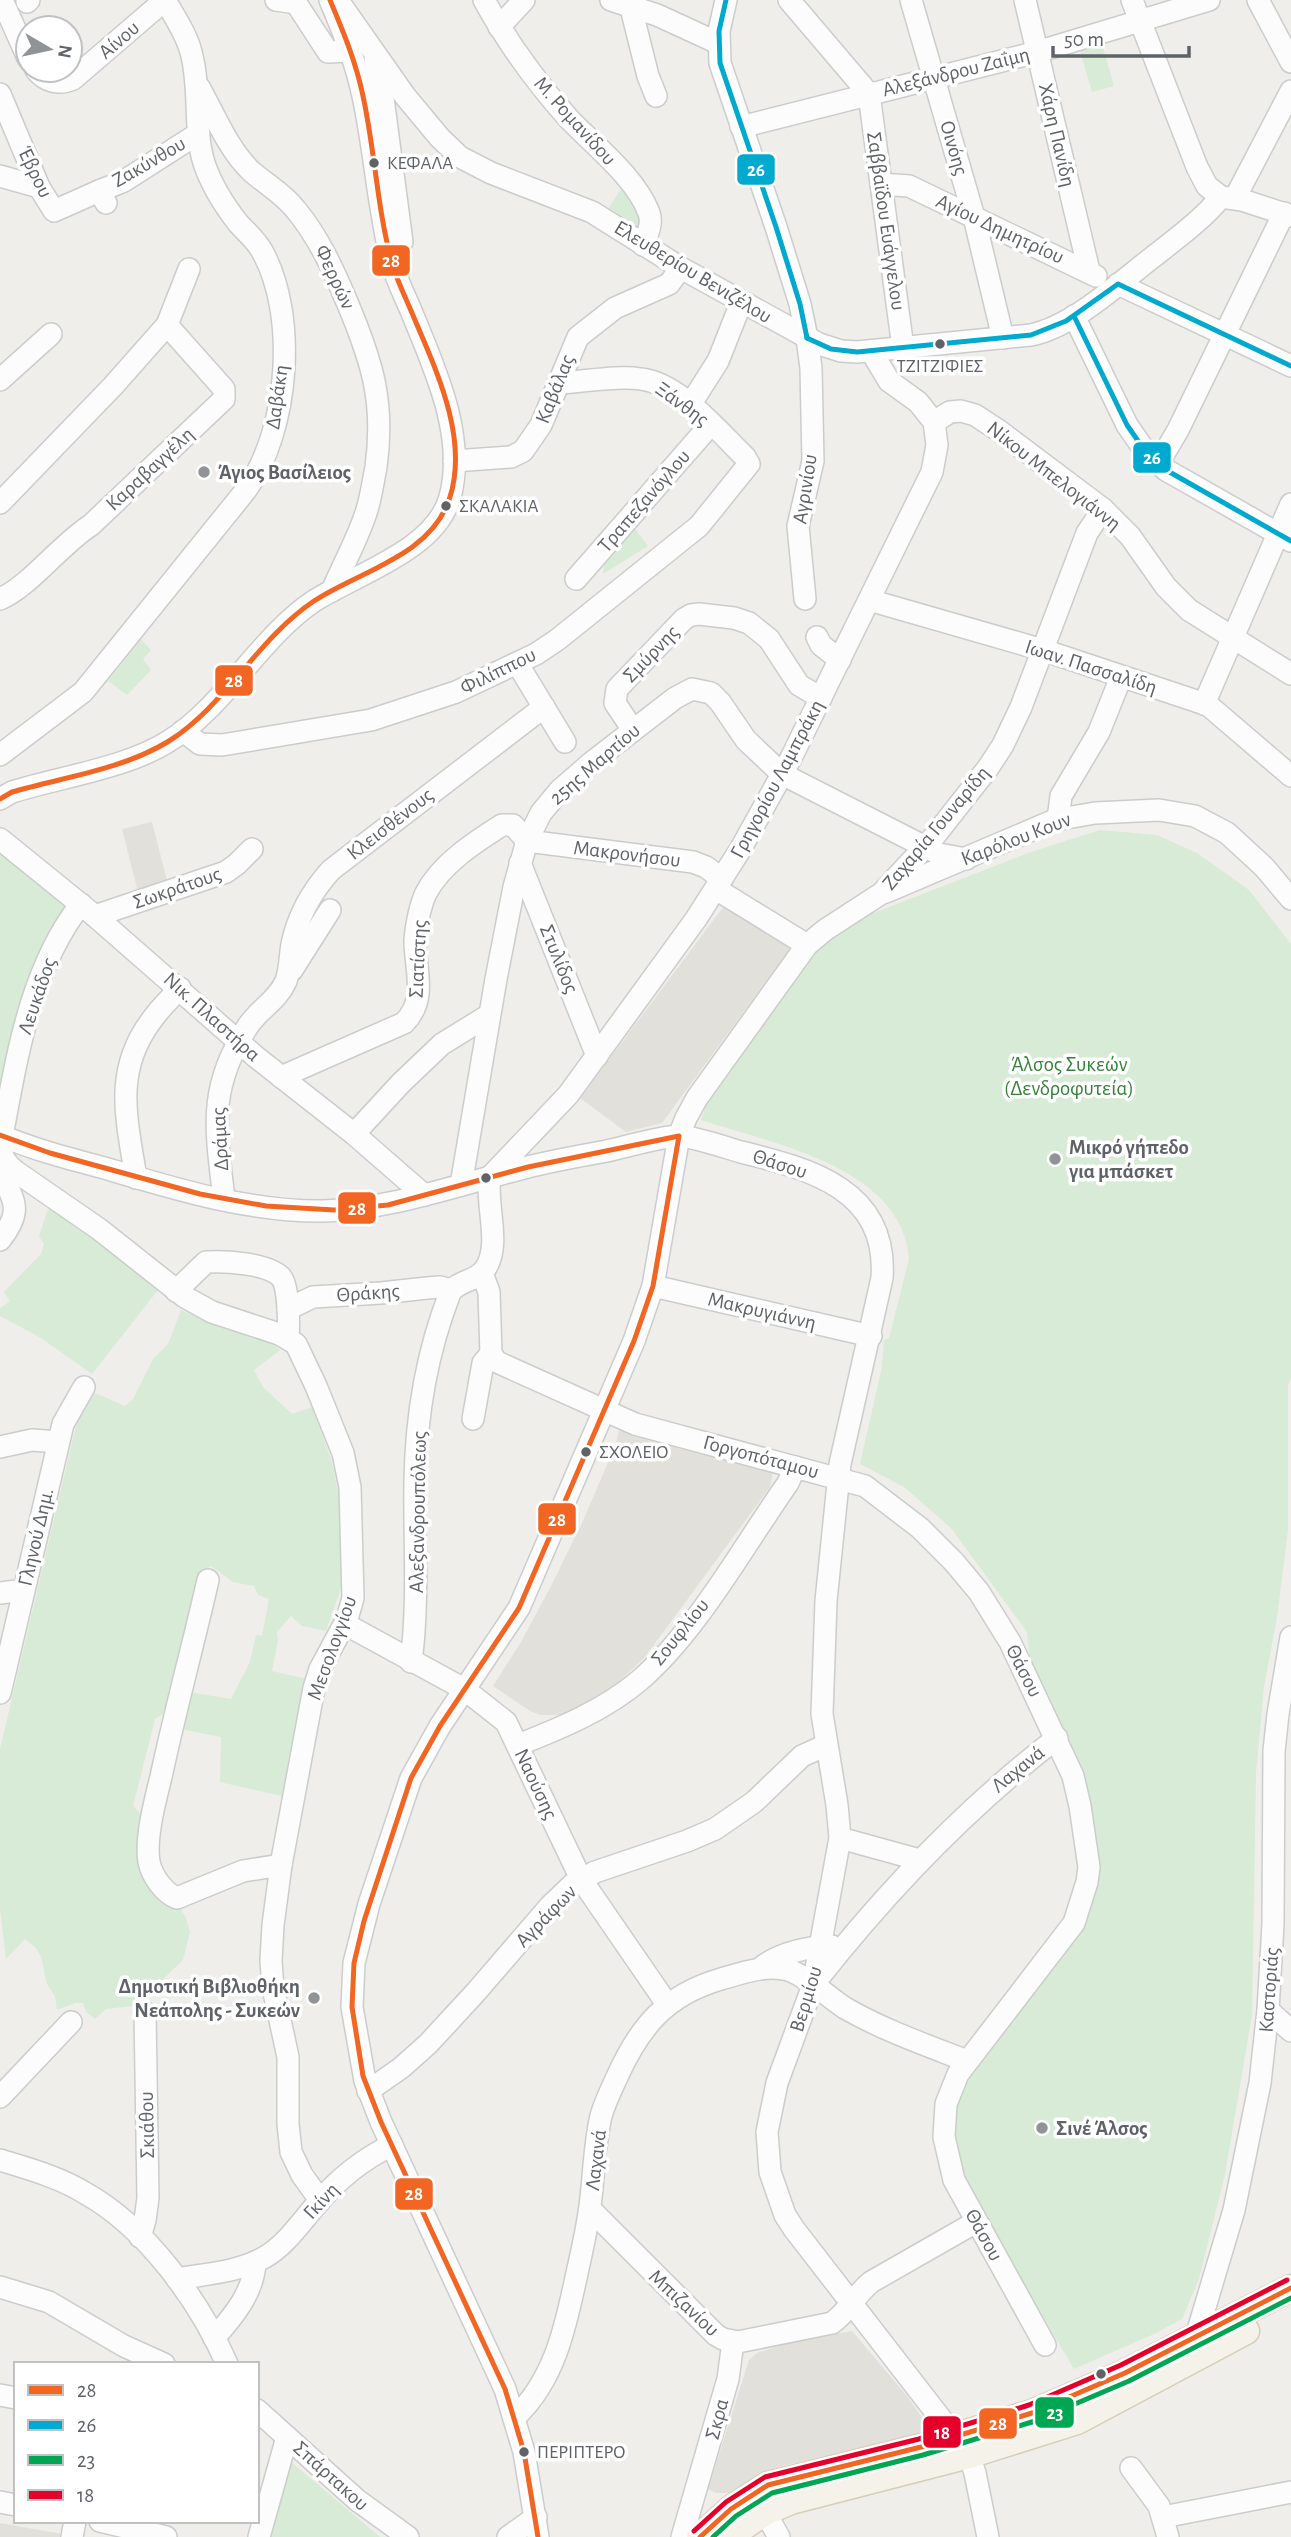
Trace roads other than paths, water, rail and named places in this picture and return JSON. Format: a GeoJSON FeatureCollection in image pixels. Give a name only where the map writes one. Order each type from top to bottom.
{"type":"FeatureCollection","features":[{"type":"Feature","properties":{"kind":"main road"},"geometry":{"type":"LineString","coordinates":[[700,2537],[803,2497],[962,2446],[1059,2403],[1291,2288]]}},
{"type":"Feature","properties":{"kind":"main road"},"geometry":{"type":"LineString","coordinates":[[724,2527],[754,2493],[777,2482],[962,2446],[1087,2417],[1291,2308]]}},
{"type":"Feature","properties":{"kind":"street"},"geometry":{"type":"LineString","coordinates":[[2,0],[14,27]]}},
{"type":"Feature","properties":{"kind":"street","name":"Αίνου"},"geometry":{"type":"LineString","coordinates":[[84,70],[164,0]]}},
{"type":"Feature","properties":{"kind":"street","name":"Φερρών"},"geometry":{"type":"LineString","coordinates":[[164,0],[189,44],[196,82],[233,146],[251,171],[271,184],[315,234],[361,335],[377,391],[380,437],[371,494],[363,521],[332,591]]}},
{"type":"Feature","properties":{"kind":"street"},"geometry":{"type":"LineString","coordinates":[[276,0],[296,3],[328,52],[351,44]]}},
{"type":"Feature","properties":{"kind":"street"},"geometry":{"type":"LineString","coordinates":[[330,0],[351,44],[364,65],[397,267],[401,269],[371,63],[351,44]]}},
{"type":"Feature","properties":{"kind":"street","name":"Ελευθερίου Βενιζέλου"},"geometry":{"type":"LineString","coordinates":[[337,0],[405,96],[447,146],[466,160],[491,173],[588,210],[741,303],[807,338],[836,350],[870,351],[1037,334],[1074,316],[1228,198],[1291,91]]}},
{"type":"Feature","properties":{"kind":"street","name":"Μ. Ρομανίδου"},"geometry":{"type":"LineString","coordinates":[[484,0],[499,27],[568,117],[629,180],[650,217],[643,244]]}},
{"type":"Feature","properties":{"kind":"street"},"geometry":{"type":"LineString","coordinates":[[499,27],[524,0]]}},
{"type":"Feature","properties":{"kind":"street"},"geometry":{"type":"LineString","coordinates":[[624,2],[718,43],[726,0]]}},
{"type":"Feature","properties":{"kind":"street"},"geometry":{"type":"LineString","coordinates":[[789,0],[869,94]]}},
{"type":"Feature","properties":{"kind":"street","name":"Οινόης"},"geometry":{"type":"LineString","coordinates":[[911,0],[974,218],[1003,338]]}},
{"type":"Feature","properties":{"kind":"street","name":"Χάρη Πανίδη"},"geometry":{"type":"LineString","coordinates":[[1024,0],[1089,271]]}},
{"type":"Feature","properties":{"kind":"street","name":"Αλεξάνδρου Ζαΐμη"},"geometry":{"type":"LineString","coordinates":[[741,127],[1037,52],[1135,10],[1209,0]]}},
{"type":"Feature","properties":{"kind":"street"},"geometry":{"type":"LineString","coordinates":[[1258,0],[1290,60]]}},
{"type":"Feature","properties":{"kind":"street"},"geometry":{"type":"LineString","coordinates":[[624,2],[656,96]]}},
{"type":"Feature","properties":{"kind":"street"},"geometry":{"type":"LineString","coordinates":[[1135,10],[1207,186],[1228,198],[1287,214],[1178,430],[1158,464]]}},
{"type":"Feature","properties":{"kind":"street","name":"Αγρινίου"},"geometry":{"type":"LineString","coordinates":[[718,43],[721,67],[780,238],[800,304],[807,338],[811,368],[813,461],[798,526],[805,599]]}},
{"type":"Feature","properties":{"kind":"street"},"geometry":{"type":"LineString","coordinates":[[0,799],[12,792],[141,755],[169,741],[225,691],[291,619],[332,591],[401,552],[431,530],[449,500],[454,461],[446,408],[414,317],[392,265],[363,97],[351,44]]}},
{"type":"Feature","properties":{"kind":"street"},"geometry":{"type":"LineString","coordinates":[[374,54],[383,98],[414,317]]}},
{"type":"Feature","properties":{"kind":"street","name":"Δαβάκη"},"geometry":{"type":"LineString","coordinates":[[0,754],[83,692],[246,490],[273,436],[282,374],[282,317],[278,289],[260,246],[229,210],[213,184],[204,161],[199,133],[196,82]]}},
{"type":"Feature","properties":{"kind":"street","name":"Έβρου"},"geometry":{"type":"LineString","coordinates":[[0,94],[38,187],[54,211]]}},
{"type":"Feature","properties":{"kind":"street","name":"Σαββαϊδου Ευάγγελου"},"geometry":{"type":"LineString","coordinates":[[869,94],[903,348]]}},
{"type":"Feature","properties":{"kind":"street"},"geometry":{"type":"LineString","coordinates":[[383,98],[405,96]]}},
{"type":"Feature","properties":{"kind":"street","name":"Ζακύνθου"},"geometry":{"type":"LineString","coordinates":[[54,211],[102,197],[199,133]]}},
{"type":"Feature","properties":{"kind":"street"},"geometry":{"type":"LineString","coordinates":[[0,176],[38,187]]}},
{"type":"Feature","properties":{"kind":"street","name":"Αγίου Δημητρίου"},"geometry":{"type":"LineString","coordinates":[[881,184],[909,186],[1116,286],[1291,366]]}},
{"type":"Feature","properties":{"kind":"street","name":"Καβάλας"},"geometry":{"type":"LineString","coordinates":[[454,461],[511,457],[523,452],[541,425],[573,344],[583,332],[624,303],[669,284],[681,268]]}},
{"type":"Feature","properties":{"kind":"street"},"geometry":{"type":"LineString","coordinates":[[0,503],[113,386],[167,325],[189,269]]}},
{"type":"Feature","properties":{"kind":"street"},"geometry":{"type":"LineString","coordinates":[[690,405],[718,361],[741,303]]}},
{"type":"Feature","properties":{"kind":"street"},"geometry":{"type":"LineString","coordinates":[[1074,316],[1127,425],[1139,444],[1158,464],[1284,537]]}},
{"type":"Feature","properties":{"kind":"street","name":"Καραβαγγέλη"},"geometry":{"type":"LineString","coordinates":[[0,598],[17,589],[73,536],[91,525],[224,399],[224,389],[167,325]]}},
{"type":"Feature","properties":{"kind":"street"},"geometry":{"type":"LineString","coordinates":[[0,380],[51,334]]}},
{"type":"Feature","properties":{"kind":"street"},"geometry":{"type":"LineString","coordinates":[[870,351],[884,374],[918,402],[934,422]]}},
{"type":"Feature","properties":{"kind":"street","name":"Ξάνθης"},"geometry":{"type":"LineString","coordinates":[[558,383],[627,378],[646,379],[664,386],[690,405],[749,462]]}},
{"type":"Feature","properties":{"kind":"street","name":"Νίκου Μπελογιάννη"},"geometry":{"type":"LineString","coordinates":[[934,422],[957,411],[975,415],[1022,446],[1103,509],[1130,536],[1173,596],[1195,615],[1291,674]]}},
{"type":"Feature","properties":{"kind":"street","name":"Γρηγορίου Λαμπράκη"},"geometry":{"type":"LineString","coordinates":[[490,1177],[568,1095],[719,884],[782,774],[935,464],[937,440],[934,422]]}},
{"type":"Feature","properties":{"kind":"street","name":"Τραπεζανόγλου"},"geometry":{"type":"LineString","coordinates":[[576,579],[711,424]]}},
{"type":"Feature","properties":{"kind":"street","name":"Φιλίππου"},"geometry":{"type":"LineString","coordinates":[[183,731],[200,744],[222,745],[371,720],[438,699],[517,663],[557,640],[699,526],[746,470],[749,462]]}},
{"type":"Feature","properties":{"kind":"street"},"geometry":{"type":"LineString","coordinates":[[1204,704],[1233,638],[1284,537],[1291,504]]}},
{"type":"Feature","properties":{"kind":"street","name":"Ζαχαρία Γουναρίδη"},"geometry":{"type":"LineString","coordinates":[[537,2527],[515,2417],[486,2347],[368,2091],[359,2058],[352,2007],[353,1974],[360,1937],[411,1778],[430,1742],[502,1636],[523,1600],[635,1341],[653,1286],[680,1136],[696,1098],[807,945],[882,893],[973,788],[1003,745],[1021,707],[1087,533],[1103,509]]}},
{"type":"Feature","properties":{"kind":"street","name":"Ιωαν. Πασσαλίδη"},"geometry":{"type":"LineString","coordinates":[[869,600],[1042,650],[1204,704],[1216,711],[1291,776]]}},
{"type":"Feature","properties":{"kind":"street","name":"Σμύρνης"},"geometry":{"type":"LineString","coordinates":[[633,730],[615,703],[617,689],[684,619],[695,614],[734,618],[756,627],[769,639],[795,682],[821,698]]}},
{"type":"Feature","properties":{"kind":"street"},"geometry":{"type":"LineString","coordinates":[[817,637],[821,645],[840,660]]}},
{"type":"Feature","properties":{"kind":"street"},"geometry":{"type":"LineString","coordinates":[[517,663],[565,742]]}},
{"type":"Feature","properties":{"kind":"street"},"geometry":{"type":"LineString","coordinates":[[1058,819],[1061,796],[1099,732],[1121,677]]}},
{"type":"Feature","properties":{"kind":"street","name":"25ης Μαρτίου"},"geometry":{"type":"LineString","coordinates":[[461,1185],[489,1015],[520,863],[527,841],[541,813],[560,790],[683,693],[702,689],[717,698],[746,740],[782,774],[945,856],[965,859]]}},
{"type":"Feature","properties":{"kind":"street","name":"Κλεισθένους"},"geometry":{"type":"LineString","coordinates":[[287,978],[293,942],[304,908],[331,870],[544,706]]}},
{"type":"Feature","properties":{"kind":"street","name":"Καρόλου Κουν"},"geometry":{"type":"LineString","coordinates":[[882,893],[1058,819],[1084,814],[1167,810],[1195,816],[1220,829],[1240,844],[1291,899]]}},
{"type":"Feature","properties":{"kind":"street","name":"Σιατίστης"},"geometry":{"type":"LineString","coordinates":[[281,1077],[404,1023],[412,1015],[418,998],[415,939],[426,892],[448,864],[502,825],[513,825],[527,841]]}},
{"type":"Feature","properties":{"kind":"street","name":"Νικ. Πλαστήρα"},"geometry":{"type":"LineString","coordinates":[[0,839],[88,910],[281,1077],[354,1134],[424,1195]]}},
{"type":"Feature","properties":{"kind":"street","name":"Μακρονήσου"},"geometry":{"type":"LineString","coordinates":[[527,841],[703,865],[719,884],[807,945]]}},
{"type":"Feature","properties":{"kind":"street","name":"Σωκράτους"},"geometry":{"type":"LineString","coordinates":[[88,910],[222,873],[237,864],[252,849]]}},
{"type":"Feature","properties":{"kind":"street","name":"Στυλίδος"},"geometry":{"type":"LineString","coordinates":[[520,863],[597,1056]]}},
{"type":"Feature","properties":{"kind":"street","name":"Λευκάδος"},"geometry":{"type":"LineString","coordinates":[[1,1136],[34,998],[58,938],[88,910]]}},
{"type":"Feature","properties":{"kind":"street","name":"Κλεισθένους"},"geometry":{"type":"LineString","coordinates":[[239,1041],[252,1021],[272,1002],[330,910]]}},
{"type":"Feature","properties":{"kind":"street"},"geometry":{"type":"LineString","coordinates":[[136,1178],[124,1097],[129,1061],[150,1022],[180,988]]}},
{"type":"Feature","properties":{"kind":"street"},"geometry":{"type":"LineString","coordinates":[[354,1134],[442,1044],[489,1015]]}},
{"type":"Feature","properties":{"kind":"street","name":"Δράμας"},"geometry":{"type":"LineString","coordinates":[[224,1199],[217,1142],[217,1104],[222,1078],[239,1041]]}},
{"type":"Feature","properties":{"kind":"street"},"geometry":{"type":"LineString","coordinates":[[535,1129],[547,1163]]}},
{"type":"Feature","properties":{"kind":"street"},"geometry":{"type":"LineString","coordinates":[[176,1291],[206,1262],[247,1264],[279,1276],[284,1284],[288,1309],[288,1337],[212,1312],[176,1291],[105,1233],[5,1162],[1,1153],[1,1136],[136,1178],[224,1199],[321,1211],[379,1206],[547,1163],[680,1136]]}},
{"type":"Feature","properties":{"kind":"street","name":"Θάσου"},"geometry":{"type":"LineString","coordinates":[[680,1136],[767,1158],[843,1189],[859,1203],[876,1229],[883,1260],[882,1278],[871,1336],[848,1424],[839,1478],[865,1486],[895,1507],[954,1562],[979,1592],[1010,1642],[1073,1776],[1087,1855],[1087,1882],[1079,1913],[1053,1953],[967,2061],[949,2093],[944,2117],[944,2137],[951,2171],[976,2222],[1045,2345]]}},
{"type":"Feature","properties":{"kind":"street"},"geometry":{"type":"LineString","coordinates":[[0,1240],[14,1210],[13,1201],[2,1178],[5,1162]]}},
{"type":"Feature","properties":{"kind":"street"},"geometry":{"type":"LineString","coordinates":[[451,1290],[482,1273],[489,1263],[490,1177]]}},
{"type":"Feature","properties":{"kind":"street"},"geometry":{"type":"LineString","coordinates":[[474,1419],[483,1363],[492,1357],[489,1289],[482,1273]]}},
{"type":"Feature","properties":{"kind":"street","name":"Μακρυγιάννη"},"geometry":{"type":"LineString","coordinates":[[653,1286],[871,1336]]}},
{"type":"Feature","properties":{"kind":"street","name":"Θράκης"},"geometry":{"type":"LineString","coordinates":[[288,1309],[313,1297],[427,1287],[451,1290]]}},
{"type":"Feature","properties":{"kind":"street","name":"Αλεξανδρουπόλεως"},"geometry":{"type":"LineString","coordinates":[[411,1662],[416,1612],[415,1489],[419,1422],[432,1355],[451,1290]]}},
{"type":"Feature","properties":{"kind":"street","name":"Μεσολογγίου"},"geometry":{"type":"LineString","coordinates":[[288,1337],[296,1344],[316,1385],[349,1475],[354,1588],[345,1624],[320,1669],[314,1688],[281,1866],[273,1925],[273,1988],[288,2057],[289,2141],[296,2165],[320,2200]]}},
{"type":"Feature","properties":{"kind":"street","name":"Γοργοπόταμου"},"geometry":{"type":"LineString","coordinates":[[492,1357],[635,1424],[839,1478]]}},
{"type":"Feature","properties":{"kind":"street","name":"Γληνού Δημ."},"geometry":{"type":"LineString","coordinates":[[0,1693],[58,1442],[65,1418],[84,1387]]}},
{"type":"Feature","properties":{"kind":"street"},"geometry":{"type":"LineString","coordinates":[[0,1447],[32,1440],[58,1442]]}},
{"type":"Feature","properties":{"kind":"street","name":"Σουφλίου"},"geometry":{"type":"LineString","coordinates":[[518,1745],[597,1709],[651,1670],[693,1620],[788,1483],[795,1467]]}},
{"type":"Feature","properties":{"kind":"street","name":"Βερμίου"},"geometry":{"type":"LineString","coordinates":[[839,1478],[823,1647],[821,1704],[840,1838],[813,1986],[782,2065],[772,2101],[767,2132],[768,2160],[773,2184],[785,2215],[823,2269],[962,2446]]}},
{"type":"Feature","properties":{"kind":"street"},"geometry":{"type":"LineString","coordinates":[[208,1580],[158,1788],[149,1842],[149,1864],[155,1877],[177,1898],[243,1871],[281,1866]]}},
{"type":"Feature","properties":{"kind":"street"},"geometry":{"type":"LineString","coordinates":[[0,1593],[24,1590]]}},
{"type":"Feature","properties":{"kind":"street","name":"Ναούσης"},"geometry":{"type":"LineString","coordinates":[[345,1624],[464,1689],[506,1722],[581,1879],[667,2004]]}},
{"type":"Feature","properties":{"kind":"street","name":"Καστοριάς"},"geometry":{"type":"LineString","coordinates":[[1196,2337],[1227,2237],[1247,2153],[1259,2083],[1268,2010],[1282,1753],[1278,1714],[1291,1637]]}},
{"type":"Feature","properties":{"kind":"street","name":"Λαχανά"},"geometry":{"type":"LineString","coordinates":[[515,2417],[538,2389],[559,2343],[590,2209],[596,2147],[605,2103],[634,2042],[649,2022],[667,2004],[702,1985],[759,1969],[788,1969],[813,1986],[843,1947],[920,1860],[986,1795],[1057,1738]]}},
{"type":"Feature","properties":{"kind":"street","name":"Αγράφων"},"geometry":{"type":"LineString","coordinates":[[368,2091],[428,2045],[558,1897],[581,1879],[715,1829],[754,1802],[802,1756],[826,1745]]}},
{"type":"Feature","properties":{"kind":"street"},"geometry":{"type":"LineString","coordinates":[[840,1838],[920,1860]]}},
{"type":"Feature","properties":{"kind":"street","name":"Λαχανά"},"geometry":{"type":"LineString","coordinates":[[759,1969],[773,1959],[802,1950],[843,1947]]}},
{"type":"Feature","properties":{"kind":"street"},"geometry":{"type":"LineString","coordinates":[[813,1986],[863,2017],[967,2061]]}},
{"type":"Feature","properties":{"kind":"street"},"geometry":{"type":"LineString","coordinates":[[1268,2010],[1291,2031]]}},
{"type":"Feature","properties":{"kind":"street","name":"Σκιάθου"},"geometry":{"type":"LineString","coordinates":[[140,2237],[148,2198],[145,2012]]}},
{"type":"Feature","properties":{"kind":"street"},"geometry":{"type":"LineString","coordinates":[[0,2097],[71,2022]]}},
{"type":"Feature","properties":{"kind":"street","name":"Γκίνη"},"geometry":{"type":"LineString","coordinates":[[177,2279],[255,2262],[277,2249],[320,2200],[358,2165],[392,2145]]}},
{"type":"Feature","properties":{"kind":"street"},"geometry":{"type":"LineString","coordinates":[[0,2160],[78,2189],[105,2206],[140,2237],[177,2279],[214,2338],[225,2362]]}},
{"type":"Feature","properties":{"kind":"street","name":"Μπιζανίου"},"geometry":{"type":"LineString","coordinates":[[590,2209],[716,2335],[733,2342],[829,2324],[838,2318],[860,2290],[976,2222]]}},
{"type":"Feature","properties":{"kind":"street"},"geometry":{"type":"LineString","coordinates":[[214,2338],[231,2318],[251,2284],[255,2262]]}},
{"type":"Feature","properties":{"kind":"street"},"geometry":{"type":"LineString","coordinates":[[0,2287],[49,2302],[124,2346],[158,2362]]}},
{"type":"Feature","properties":{"kind":"street","name":"Σκρα"},"geometry":{"type":"LineString","coordinates":[[682,2537],[728,2379],[733,2342]]}},
{"type":"Feature","properties":{"kind":"street","name":"Σπάρτακου"},"geometry":{"type":"LineString","coordinates":[[259,2412],[371,2512],[408,2537]]}},
{"type":"Feature","properties":{"kind":"street"},"geometry":{"type":"LineString","coordinates":[[259,2537],[287,2437]]}},
{"type":"Feature","properties":{"kind":"street"},"geometry":{"type":"LineString","coordinates":[[962,2446],[975,2473],[988,2537]]}},
{"type":"Feature","properties":{"kind":"street"},"geometry":{"type":"LineString","coordinates":[[1131,2468],[1154,2498],[1166,2527],[1291,2492]]}},
{"type":"Feature","properties":{"kind":"street"},"geometry":{"type":"LineString","coordinates":[[695,2495],[724,2527]]}},
{"type":"Feature","properties":{"kind":"street"},"geometry":{"type":"LineString","coordinates":[[765,2512],[779,2537]]}},
{"type":"Feature","properties":{"kind":"street"},"geometry":{"type":"LineString","coordinates":[[115,2523],[166,2537]]}},
{"type":"Feature","properties":{"kind":"street"},"geometry":{"type":"LineString","coordinates":[[508,2537],[537,2527]]}},
{"type":"Feature","properties":{"kind":"place","name":"ΚΕΦΑΛΑ"},"geometry":{"type":"Point","coordinates":[374,163]}},
{"type":"Feature","properties":{"kind":"place","name":"ΤΖΙΤΖΙΦΙΕΣ"},"geometry":{"type":"Point","coordinates":[940,344]}},
{"type":"Feature","properties":{"kind":"place","name":"Άγιος Βασίλειος"},"geometry":{"type":"Point","coordinates":[204,472]}},
{"type":"Feature","properties":{"kind":"place","name":"ΣΚΑΛΑΚΙΑ"},"geometry":{"type":"Point","coordinates":[446,506]}},
{"type":"Feature","properties":{"kind":"place","name":"Μικρό γήπεδο για μπάσκετ"},"geometry":{"type":"Point","coordinates":[1055,1159]}},
{"type":"Feature","properties":{"kind":"place","name":"ΣΧΟΛΕΙΟ"},"geometry":{"type":"Point","coordinates":[586,1452]}},
{"type":"Feature","properties":{"kind":"place","name":"Δημοτική Βιβλιοθήκη Νεάπολης - Συκεών"},"geometry":{"type":"Point","coordinates":[314,1998]}},
{"type":"Feature","properties":{"kind":"place","name":"Σινέ Άλσος"},"geometry":{"type":"Point","coordinates":[1042,2128]}},
{"type":"Feature","properties":{"kind":"place","name":"ΠΕΡΙΠΤΕΡΟ"},"geometry":{"type":"Point","coordinates":[524,2452]}},
{"type":"Feature","properties":{"kind":"park label","name":"Άλσος Συκεών (Δενδροφυτεία)"},"geometry":{"type":"Point","coordinates":[1069,1076]}}]}
